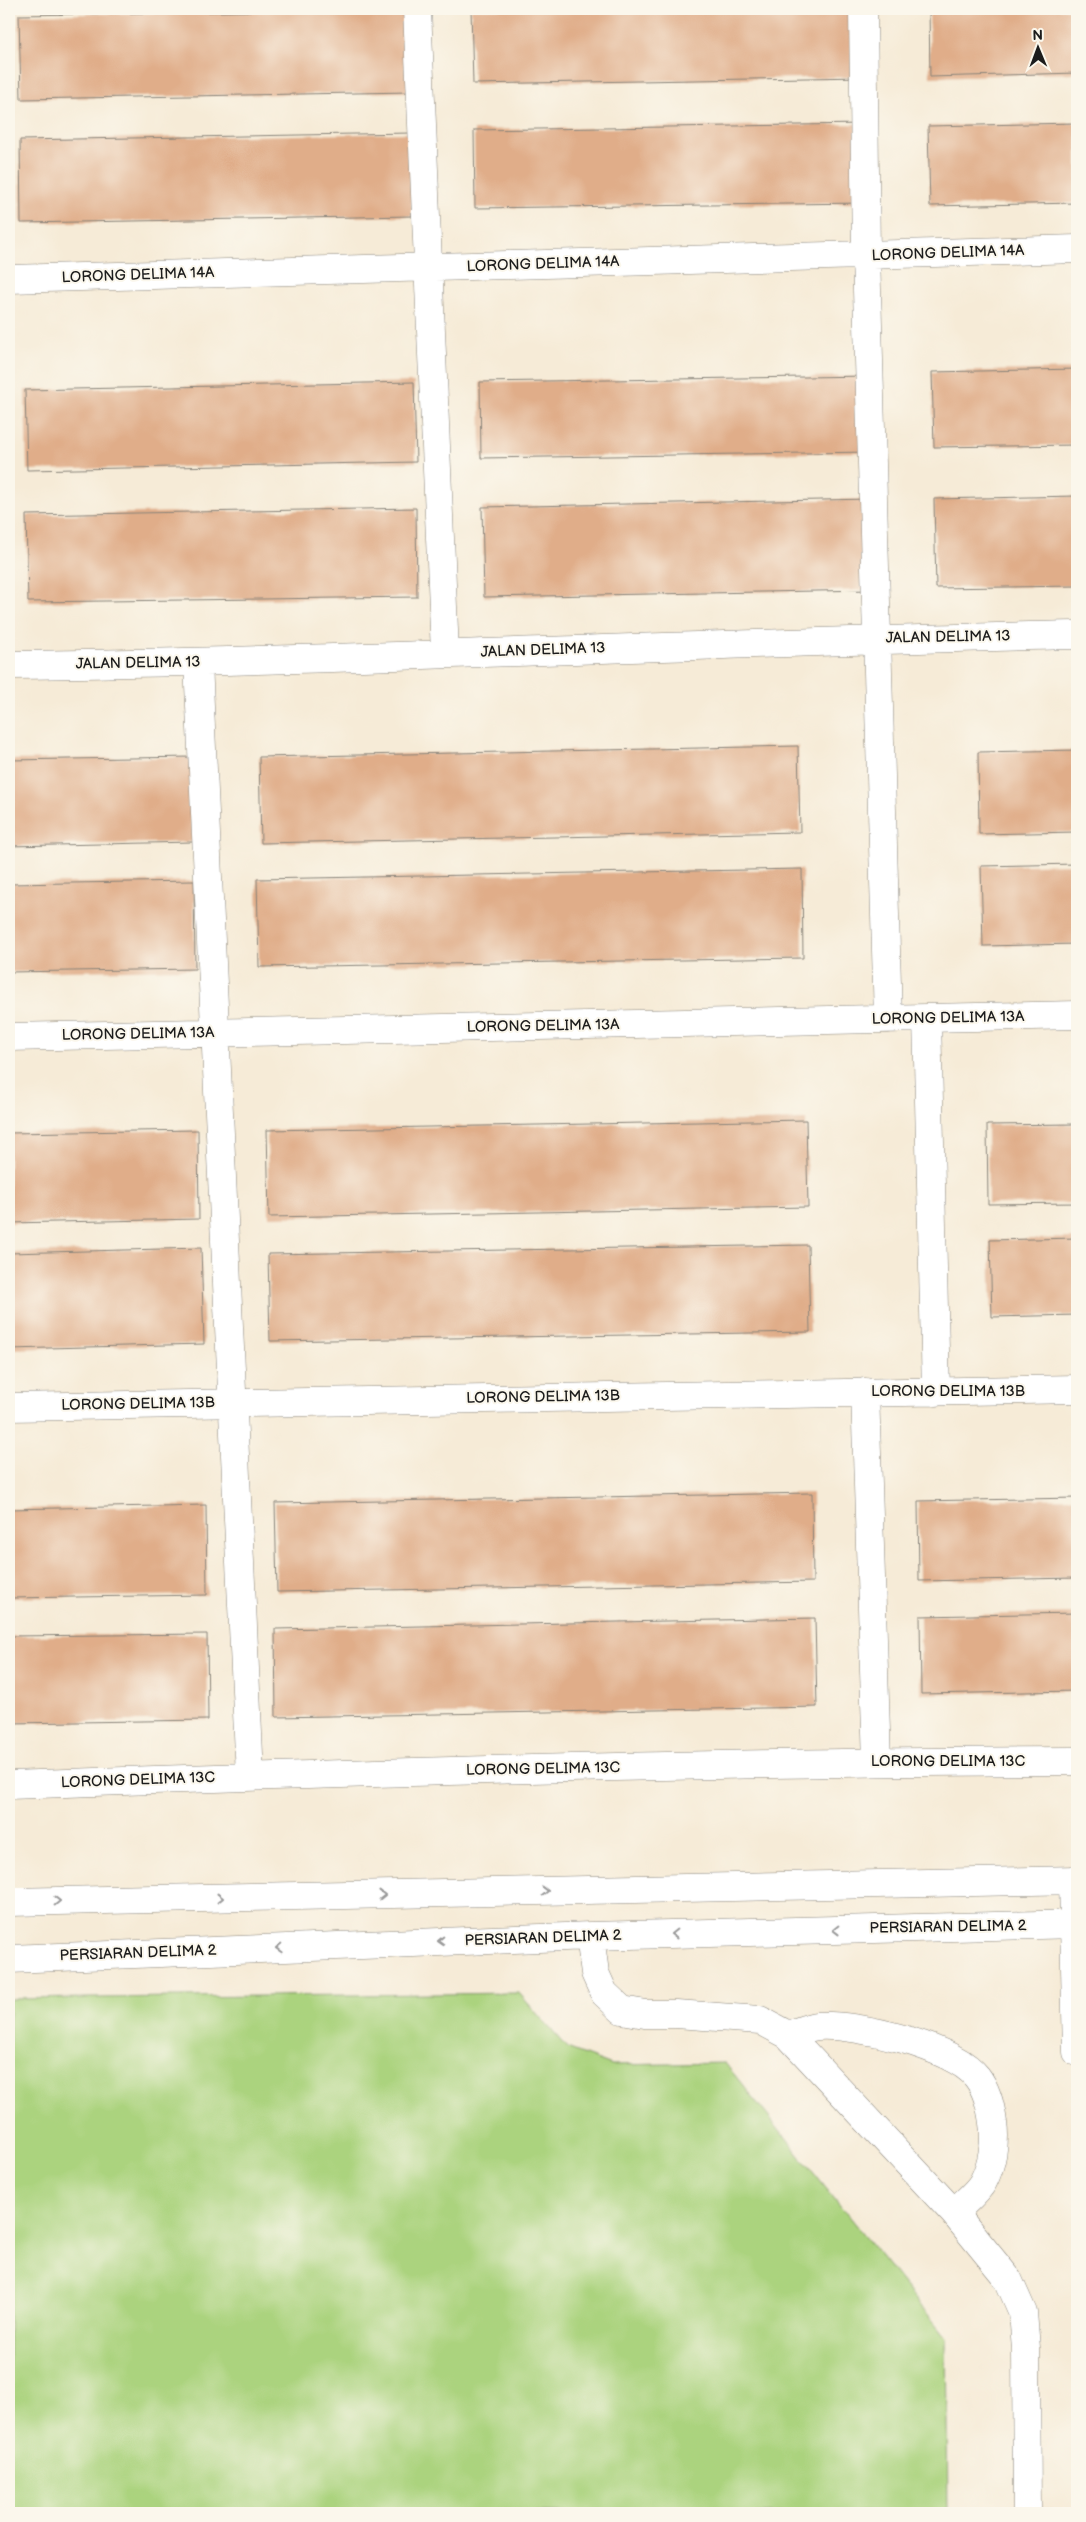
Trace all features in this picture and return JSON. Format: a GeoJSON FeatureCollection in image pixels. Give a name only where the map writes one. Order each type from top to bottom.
{"type":"FeatureCollection","features":[{"type":"Feature","properties":{"kind":"street"},"geometry":{"type":"LineString","coordinates":[[418,9],[427,267],[445,653]]}},
{"type":"Feature","properties":{"kind":"street"},"geometry":{"type":"LineString","coordinates":[[863,9],[866,255],[888,1019]]}},
{"type":"Feature","properties":{"kind":"street","name":"LORONG DELIMA 14A"},"geometry":{"type":"LineString","coordinates":[[9,279],[1077,249]]}},
{"type":"Feature","properties":{"kind":"street","name":"JALAN DELIMA 13"},"geometry":{"type":"LineString","coordinates":[[9,665],[198,663],[445,653],[1077,634]]}},
{"type":"Feature","properties":{"kind":"street"},"geometry":{"type":"LineString","coordinates":[[198,663],[250,1776]]}},
{"type":"Feature","properties":{"kind":"street","name":"LORONG DELIMA 13A"},"geometry":{"type":"LineString","coordinates":[[9,1037],[1077,1015]]}},
{"type":"Feature","properties":{"kind":"street"},"geometry":{"type":"LineString","coordinates":[[927,1018],[936,1392]]}},
{"type":"Feature","properties":{"kind":"street","name":"LORONG DELIMA 13B"},"geometry":{"type":"LineString","coordinates":[[9,1407],[1077,1390]]}},
{"type":"Feature","properties":{"kind":"street"},"geometry":{"type":"LineString","coordinates":[[865,1392],[877,1762]]}},
{"type":"Feature","properties":{"kind":"street","name":"LORONG DELIMA 13C"},"geometry":{"type":"LineString","coordinates":[[9,1785],[250,1776],[877,1762],[1077,1760]]}},
{"type":"Feature","properties":{"kind":"street"},"geometry":{"type":"LineString","coordinates":[[9,1902],[1075,1880],[1077,2052]]}},
{"type":"Feature","properties":{"kind":"street","name":"PERSIARAN DELIMA 2"},"geometry":{"type":"LineString","coordinates":[[9,1958],[590,1936],[1076,1924]]}},
{"type":"Feature","properties":{"kind":"street"},"geometry":{"type":"LineString","coordinates":[[590,1936],[595,1973],[604,1993],[622,2010],[645,2014],[685,2014],[760,2020],[788,2034],[954,2212],[1008,2279],[1023,2312],[1026,2348],[1027,2513]]}},
{"type":"Feature","properties":{"kind":"street"},"geometry":{"type":"LineString","coordinates":[[788,2034],[817,2026],[872,2030],[919,2044],[955,2060],[977,2076],[991,2103],[994,2132],[992,2156],[982,2182],[954,2212]]}},
{"type":"Feature","properties":{"kind":"green space"},"geometry":{"type":"Polygon","coordinates":[[[519,1993],[567,2048],[612,2065],[725,2063],[946,2337],[948,2513],[9,2513],[9,1999],[519,1993]]]}},
{"type":"Feature","properties":{"kind":"building"},"geometry":{"type":"Polygon","coordinates":[[[409,9],[411,92],[21,99],[19,15],[409,9]]]}},
{"type":"Feature","properties":{"kind":"building"},"geometry":{"type":"Polygon","coordinates":[[[471,9],[861,9],[862,77],[473,84],[471,9]]]}},
{"type":"Feature","properties":{"kind":"building"},"geometry":{"type":"Polygon","coordinates":[[[929,9],[1077,9],[1077,73],[930,77],[929,9]]]}},
{"type":"Feature","properties":{"kind":"building"},"geometry":{"type":"Polygon","coordinates":[[[1077,123],[1077,203],[930,206],[928,126],[1077,123]]]}},
{"type":"Feature","properties":{"kind":"building"},"geometry":{"type":"Polygon","coordinates":[[[863,124],[865,203],[475,208],[474,130],[863,124]]]}},
{"type":"Feature","properties":{"kind":"building"},"geometry":{"type":"Polygon","coordinates":[[[411,133],[412,216],[21,223],[20,140],[411,133]]]}},
{"type":"Feature","properties":{"kind":"building"},"geometry":{"type":"Polygon","coordinates":[[[1077,369],[1077,445],[934,447],[932,372],[1077,369]]]}},
{"type":"Feature","properties":{"kind":"building"},"geometry":{"type":"Polygon","coordinates":[[[870,376],[871,452],[481,458],[480,382],[870,376]]]}},
{"type":"Feature","properties":{"kind":"building"},"geometry":{"type":"Polygon","coordinates":[[[414,382],[416,462],[27,470],[25,390],[414,382]]]}},
{"type":"Feature","properties":{"kind":"building"},"geometry":{"type":"Polygon","coordinates":[[[1077,496],[1077,586],[936,588],[934,499],[1077,496]]]}},
{"type":"Feature","properties":{"kind":"building"},"geometry":{"type":"Polygon","coordinates":[[[870,499],[872,590],[484,597],[482,507],[870,499]]]}},
{"type":"Feature","properties":{"kind":"building"},"geometry":{"type":"Polygon","coordinates":[[[416,508],[417,597],[28,602],[26,515],[416,508]]]}},
{"type":"Feature","properties":{"kind":"building"},"geometry":{"type":"Polygon","coordinates":[[[798,746],[800,832],[261,843],[259,757],[798,746]]]}},
{"type":"Feature","properties":{"kind":"building"},"geometry":{"type":"Polygon","coordinates":[[[1077,750],[1077,832],[979,834],[978,752],[1077,750]]]}},
{"type":"Feature","properties":{"kind":"building"},"geometry":{"type":"Polygon","coordinates":[[[192,757],[193,842],[9,846],[9,760],[192,757]]]}},
{"type":"Feature","properties":{"kind":"building"},"geometry":{"type":"Polygon","coordinates":[[[1077,864],[1077,944],[983,946],[981,866],[1077,864]]]}},
{"type":"Feature","properties":{"kind":"building"},"geometry":{"type":"Polygon","coordinates":[[[802,869],[803,958],[259,967],[257,879],[802,869]]]}},
{"type":"Feature","properties":{"kind":"building"},"geometry":{"type":"Polygon","coordinates":[[[194,881],[195,969],[9,972],[9,884],[194,881]]]}},
{"type":"Feature","properties":{"kind":"building"},"geometry":{"type":"Polygon","coordinates":[[[806,1120],[808,1207],[269,1217],[267,1130],[806,1120]]]}},
{"type":"Feature","properties":{"kind":"building"},"geometry":{"type":"Polygon","coordinates":[[[1077,1124],[1077,1203],[988,1204],[987,1125],[1077,1124]]]}},
{"type":"Feature","properties":{"kind":"building"},"geometry":{"type":"Polygon","coordinates":[[[198,1130],[199,1219],[9,1223],[9,1133],[198,1130]]]}},
{"type":"Feature","properties":{"kind":"building"},"geometry":{"type":"Polygon","coordinates":[[[1077,1238],[1077,1315],[992,1317],[990,1240],[1077,1238]]]}},
{"type":"Feature","properties":{"kind":"building"},"geometry":{"type":"Polygon","coordinates":[[[808,1245],[810,1332],[270,1341],[268,1254],[808,1245]]]}},
{"type":"Feature","properties":{"kind":"building"},"geometry":{"type":"Polygon","coordinates":[[[201,1248],[204,1344],[9,1349],[9,1253],[201,1248]]]}},
{"type":"Feature","properties":{"kind":"building"},"geometry":{"type":"Polygon","coordinates":[[[812,1493],[813,1582],[277,1592],[275,1503],[812,1493]]]}},
{"type":"Feature","properties":{"kind":"building"},"geometry":{"type":"Polygon","coordinates":[[[1077,1498],[1077,1578],[919,1581],[918,1501],[1077,1498]]]}},
{"type":"Feature","properties":{"kind":"building"},"geometry":{"type":"Polygon","coordinates":[[[206,1505],[207,1595],[9,1598],[9,1509],[206,1505]]]}},
{"type":"Feature","properties":{"kind":"building"},"geometry":{"type":"Polygon","coordinates":[[[1077,1613],[1077,1691],[921,1694],[920,1616],[1077,1613]]]}},
{"type":"Feature","properties":{"kind":"building"},"geometry":{"type":"Polygon","coordinates":[[[815,1618],[817,1707],[276,1717],[275,1629],[815,1618]]]}},
{"type":"Feature","properties":{"kind":"building"},"geometry":{"type":"Polygon","coordinates":[[[207,1634],[208,1720],[9,1723],[9,1636],[207,1634]]]}}]}
